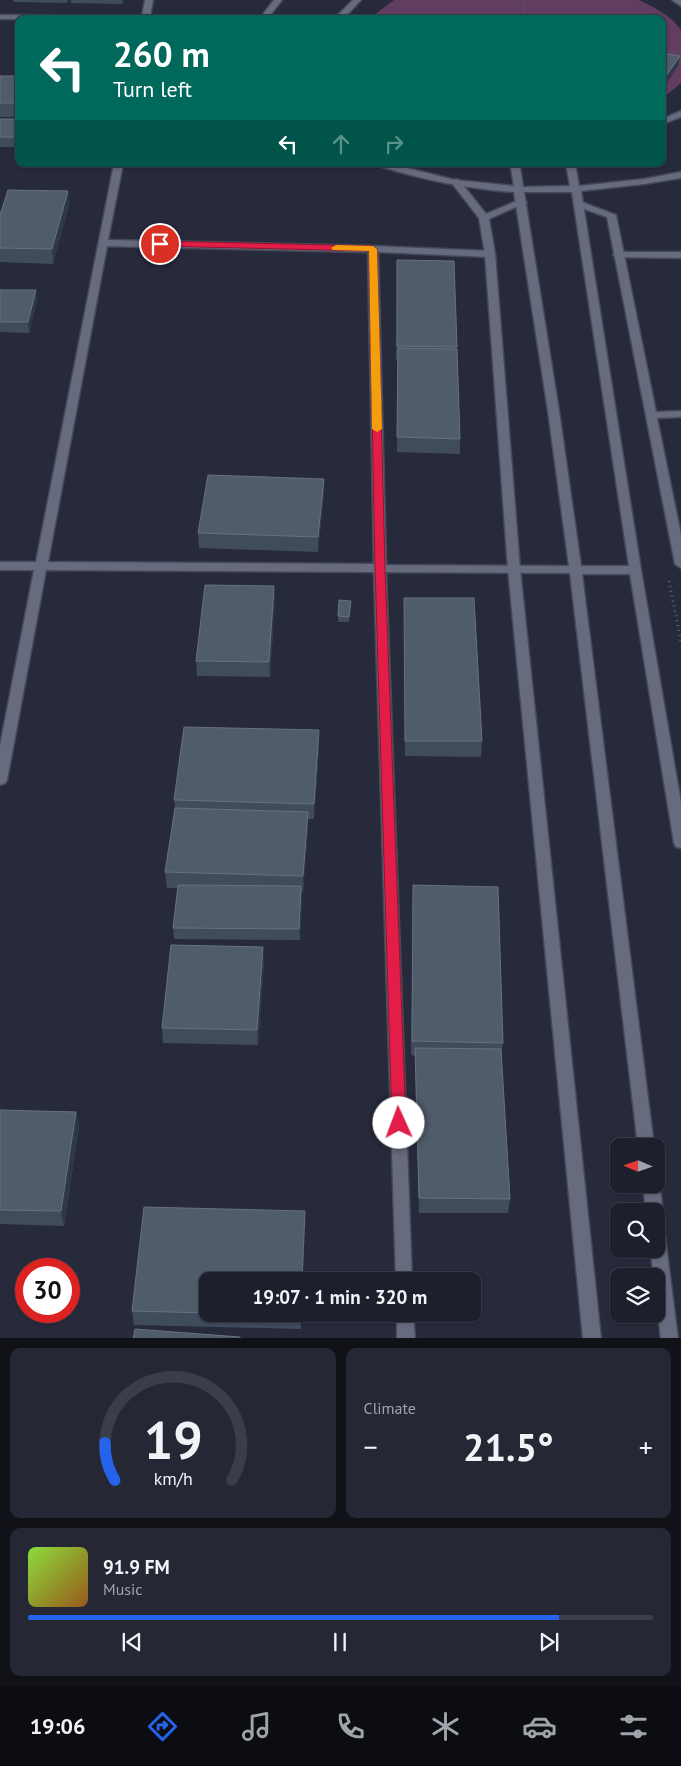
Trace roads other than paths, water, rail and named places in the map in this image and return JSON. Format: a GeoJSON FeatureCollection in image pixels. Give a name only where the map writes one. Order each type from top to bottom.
{"type":"FeatureCollection","features":[{"type":"Feature","properties":{"kind":"street"},"geometry":{"type":"LineString","coordinates":[[146,15],[149,0]]}},
{"type":"Feature","properties":{"kind":"street"},"geometry":{"type":"LineString","coordinates":[[267,15],[278,0]]}},
{"type":"Feature","properties":{"kind":"street"},"geometry":{"type":"LineString","coordinates":[[342,15],[357,0]]}},
{"type":"Feature","properties":{"kind":"street"},"geometry":{"type":"LineString","coordinates":[[676,0],[681,4]]}},
{"type":"Feature","properties":{"kind":"street"},"geometry":{"type":"LineString","coordinates":[[0,17],[15,17]]}},
{"type":"Feature","properties":{"kind":"street"},"geometry":{"type":"LineString","coordinates":[[666,120],[681,114]]}},
{"type":"Feature","properties":{"kind":"street"},"geometry":{"type":"LineString","coordinates":[[0,780],[117,167]]}},
{"type":"Feature","properties":{"kind":"street"},"geometry":{"type":"LineString","coordinates":[[391,167],[520,196],[634,185],[681,175]]}},
{"type":"Feature","properties":{"kind":"street"},"geometry":{"type":"LineString","coordinates":[[515,167],[575,570],[645,1138]]}},
{"type":"Feature","properties":{"kind":"street"},"geometry":{"type":"LineString","coordinates":[[571,167],[579,204],[635,570],[681,843]]}},
{"type":"Feature","properties":{"kind":"street"},"geometry":{"type":"LineString","coordinates":[[456,182],[484,218],[490,254],[514,569],[592,1338]]}},
{"type":"Feature","properties":{"kind":"street"},"geometry":{"type":"LineString","coordinates":[[484,218],[520,196]]}},
{"type":"Feature","properties":{"kind":"street"},"geometry":{"type":"LineString","coordinates":[[579,204],[611,215],[681,564]]}},
{"type":"Feature","properties":{"kind":"street"},"geometry":{"type":"LineString","coordinates":[[102,242],[490,254]]}},
{"type":"Feature","properties":{"kind":"street"},"geometry":{"type":"LineString","coordinates":[[373,249],[380,568],[404,1272]]}},
{"type":"Feature","properties":{"kind":"street"},"geometry":{"type":"LineString","coordinates":[[618,254],[681,255]]}},
{"type":"Feature","properties":{"kind":"street"},"geometry":{"type":"LineString","coordinates":[[650,415],[681,414]]}},
{"type":"Feature","properties":{"kind":"street"},"geometry":{"type":"LineString","coordinates":[[0,566],[635,570]]}},
{"type":"Feature","properties":{"kind":"street"},"geometry":{"type":"LineString","coordinates":[[660,1258],[670,1338]]}},
{"type":"Feature","properties":{"kind":"street"},"geometry":{"type":"LineString","coordinates":[[405,1322],[406,1338]]}}]}
